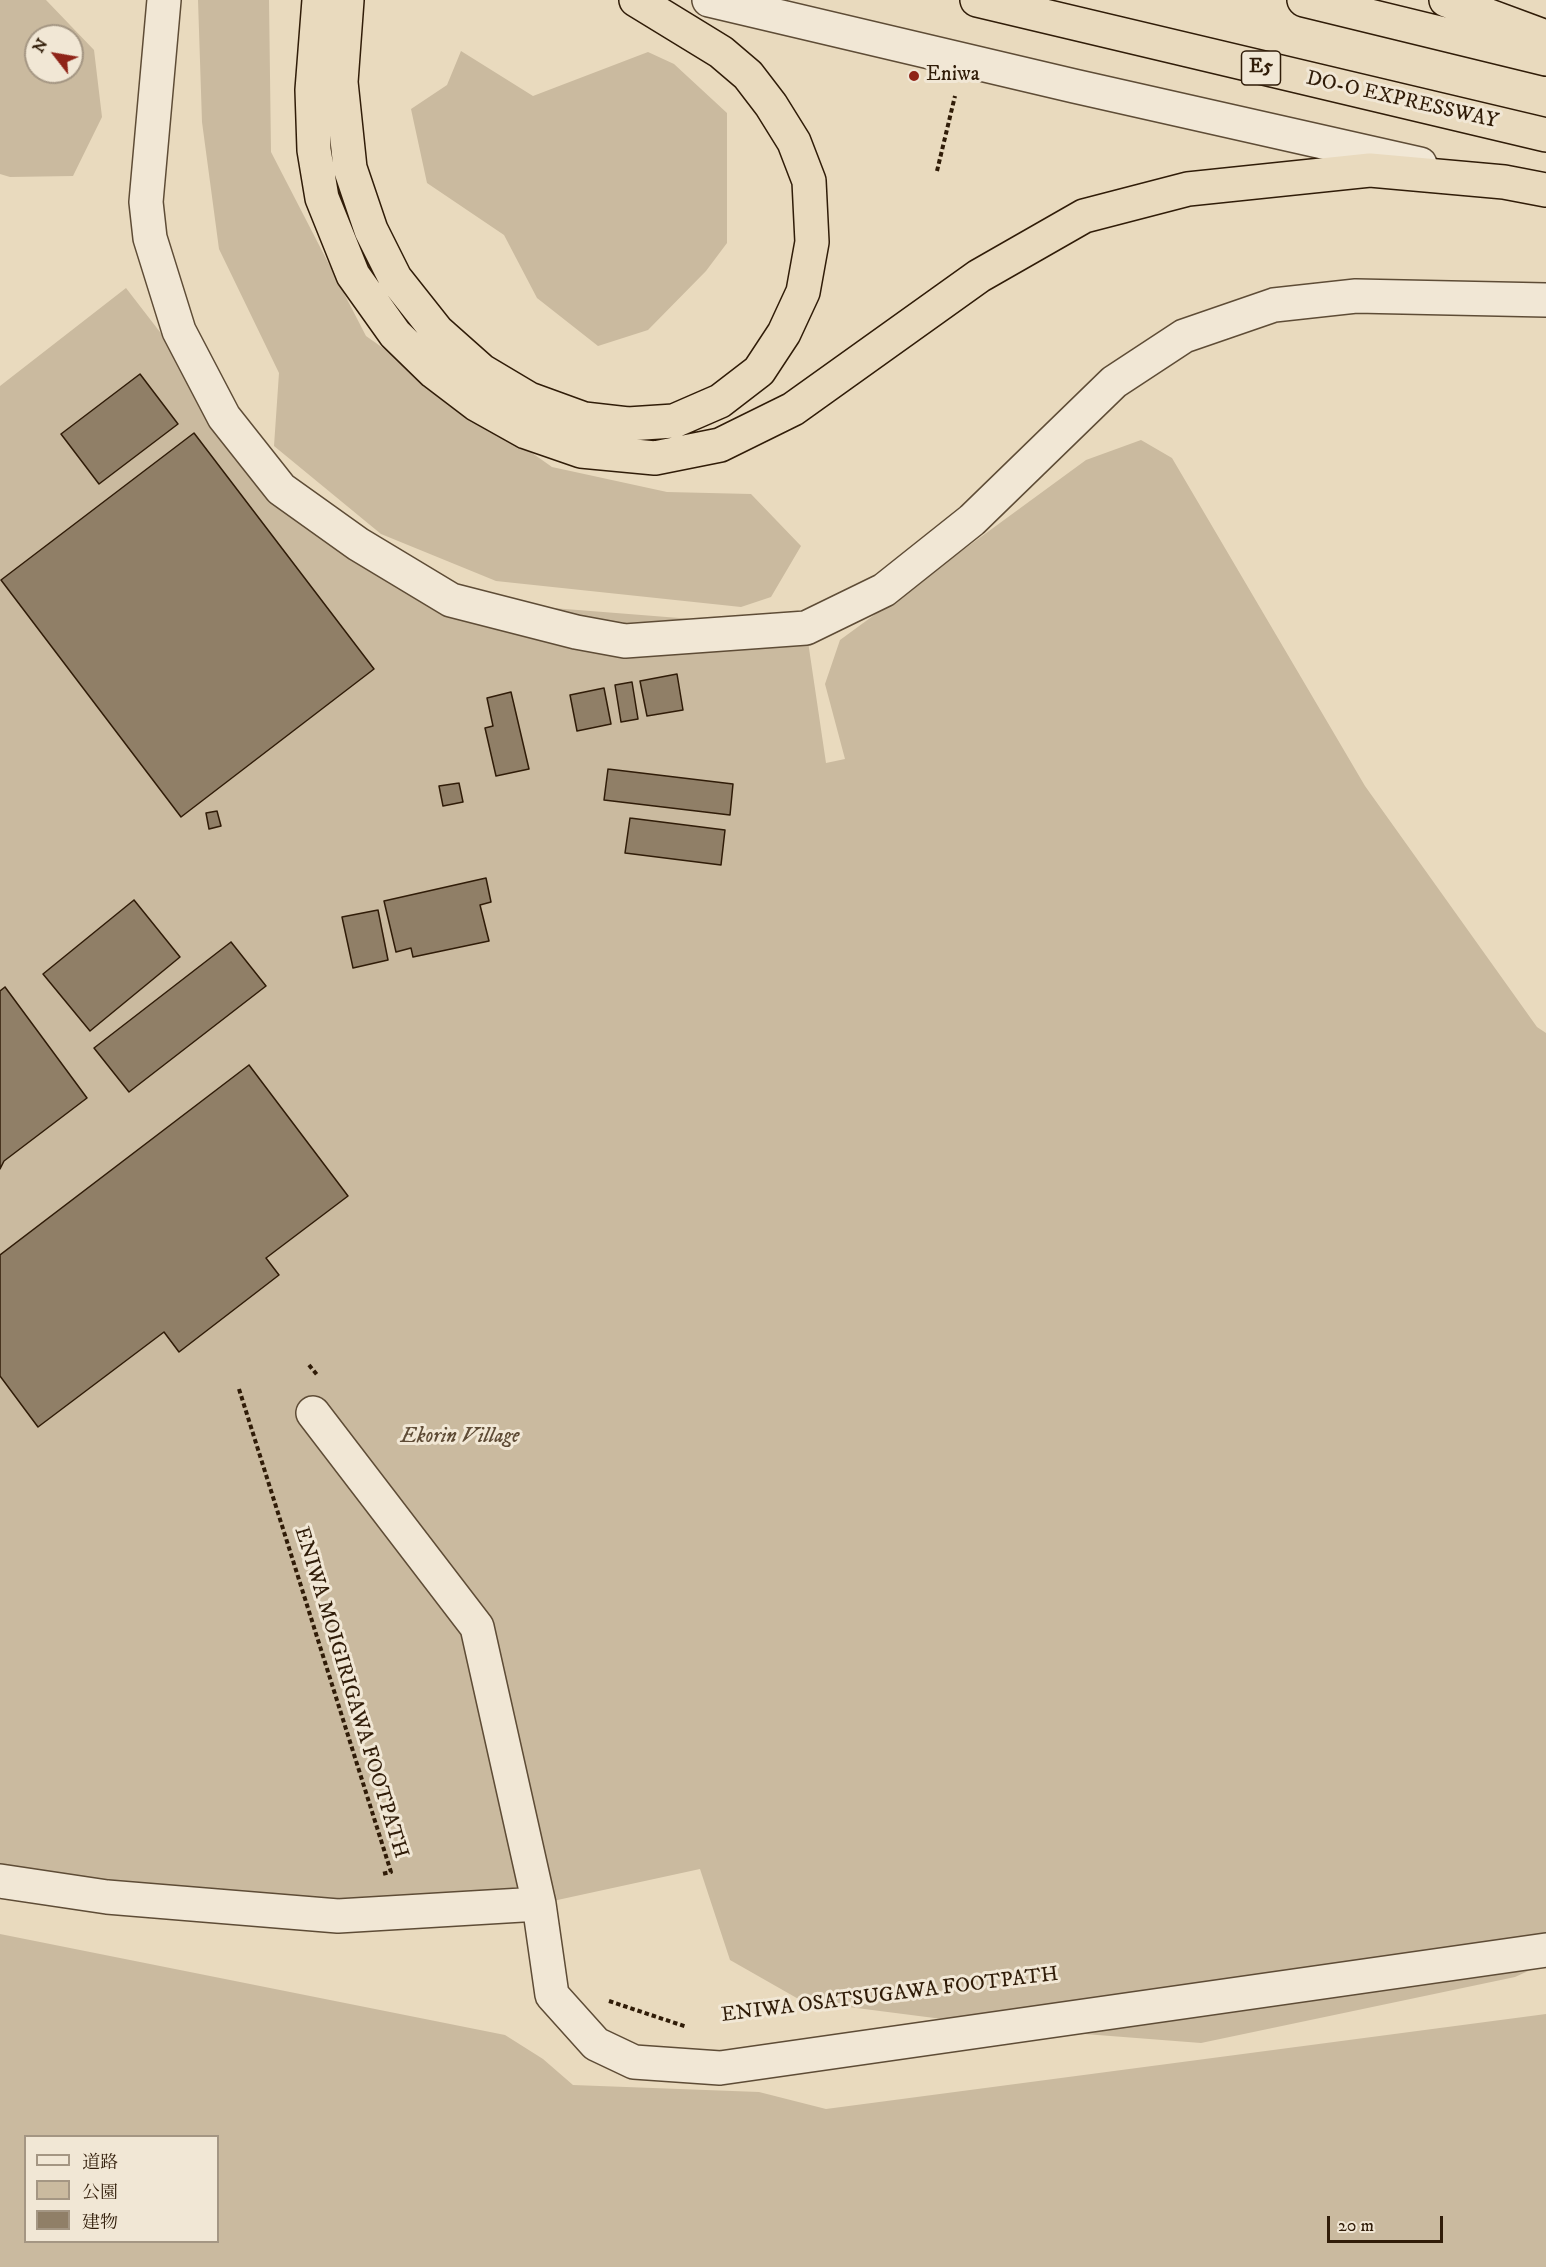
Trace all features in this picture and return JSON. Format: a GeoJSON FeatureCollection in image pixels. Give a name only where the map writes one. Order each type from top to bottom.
{"type":"FeatureCollection","features":[{"type":"Feature","properties":{"kind":"highway"},"geometry":{"type":"LineString","coordinates":[[319,0],[312,90],[314,150],[322,198],[353,275],[395,334],[434,372],[476,404],[526,432],[581,451],[655,458],[720,445],[793,409],[979,276],[1084,216],[1188,189],[1370,170],[1504,182],[1546,190]]}},
{"type":"Feature","properties":{"kind":"highway"},"geometry":{"type":"LineString","coordinates":[[347,0],[341,82],[350,168],[371,230],[395,278],[437,331],[482,371],[529,399],[584,419],[628,424],[674,421],[720,401],[759,370],[784,333],[803,292],[812,242],[809,181],[794,142],[771,105],[748,75],[721,52],[636,0]]}},
{"type":"Feature","properties":{"kind":"highway","name":"DO-O EXPRESSWAY"},"geometry":{"type":"LineString","coordinates":[[977,0],[1546,135]]}},
{"type":"Feature","properties":{"kind":"highway"},"geometry":{"type":"LineString","coordinates":[[1304,0],[1546,59]]}},
{"type":"Feature","properties":{"kind":"highway"},"geometry":{"type":"LineString","coordinates":[[1446,0],[1546,37]]}},
{"type":"Feature","properties":{"kind":"street"},"geometry":{"type":"LineString","coordinates":[[164,0],[146,202],[150,238],[179,331],[224,417],[281,489],[358,544],[451,600],[576,632],[625,641],[806,628],[884,590],[946,541],[972,520],[1114,382],[1184,336],[1274,305],[1356,296],[1546,300]]}},
{"type":"Feature","properties":{"kind":"street"},"geometry":{"type":"LineString","coordinates":[[709,0],[1074,86],[1504,182]]}},
{"type":"Feature","properties":{"kind":"street"},"geometry":{"type":"LineString","coordinates":[[313,1413],[477,1627],[539,1904],[552,1995],[596,2044],[634,2062],[720,2068],[1546,1950]]}},
{"type":"Feature","properties":{"kind":"street"},"geometry":{"type":"LineString","coordinates":[[0,1881],[107,1897],[338,1916],[539,1904]]}},
{"type":"Feature","properties":{"kind":"path"},"geometry":{"type":"LineString","coordinates":[[938,171],[957,90]]}},
{"type":"Feature","properties":{"kind":"path"},"geometry":{"type":"LineString","coordinates":[[309,1365],[321,1379]]}},
{"type":"Feature","properties":{"kind":"path","name":"ENIWA MOIGIRIGAWA FOOTPATH"},"geometry":{"type":"LineString","coordinates":[[239,1389],[391,1872],[381,1874]]}},
{"type":"Feature","properties":{"kind":"path","name":"ENIWA OSATSUGAWA FOOTPATH"},"geometry":{"type":"LineString","coordinates":[[606,2000],[697,2031]]}},
{"type":"Feature","properties":{"kind":"green space"},"geometry":{"type":"Polygon","coordinates":[[[0,0],[46,0],[69,24],[24,24],[24,84],[84,84],[84,40],[94,50],[102,117],[73,176],[10,177],[0,174],[0,0]]]}},
{"type":"Feature","properties":{"kind":"green space"},"geometry":{"type":"Polygon","coordinates":[[[198,0],[269,0],[271,152],[366,336],[552,467],[667,492],[751,494],[801,546],[771,597],[741,607],[496,581],[381,534],[274,446],[279,373],[219,249],[202,122],[198,0]]]}},
{"type":"Feature","properties":{"kind":"green space"},"geometry":{"type":"Polygon","coordinates":[[[461,51],[533,96],[648,52],[674,64],[727,113],[727,243],[706,271],[648,330],[598,346],[537,298],[504,235],[427,183],[411,109],[447,85],[461,51]]]}},
{"type":"Feature","properties":{"kind":"green space","name":"Ekorin Village"},"geometry":{"type":"Polygon","coordinates":[[[126,288],[281,489],[451,600],[806,628],[826,763],[845,759],[825,684],[840,640],[1086,460],[1141,440],[1172,458],[1365,786],[1537,1027],[1546,1033],[1546,1963],[1515,1977],[1201,2043],[1020,2029],[802,2001],[730,1960],[700,1869],[539,1904],[338,1916],[0,1876],[0,386],[126,288]]]}},
{"type":"Feature","properties":{"kind":"green space"},"geometry":{"type":"Polygon","coordinates":[[[0,1934],[505,2035],[543,2059],[573,2085],[759,2092],[826,2109],[1546,2014],[1546,2267],[0,2267],[0,1934]]]}},
{"type":"Feature","properties":{"kind":"building"},"geometry":{"type":"Polygon","coordinates":[[[140,374],[178,424],[99,484],[61,434],[140,374]]]}},
{"type":"Feature","properties":{"kind":"building"},"geometry":{"type":"Polygon","coordinates":[[[194,433],[374,669],[181,817],[1,580],[194,433]]]}},
{"type":"Feature","properties":{"kind":"building"},"geometry":{"type":"Polygon","coordinates":[[[677,674],[683,710],[647,716],[640,681],[677,674]]]}},
{"type":"Feature","properties":{"kind":"building"},"geometry":{"type":"Polygon","coordinates":[[[632,682],[638,719],[621,722],[615,685],[632,682]]]}},
{"type":"Feature","properties":{"kind":"building"},"geometry":{"type":"Polygon","coordinates":[[[604,688],[611,724],[577,731],[570,695],[604,688]]]}},
{"type":"Feature","properties":{"kind":"building"},"geometry":{"type":"Polygon","coordinates":[[[511,692],[529,769],[496,776],[485,728],[493,726],[487,698],[511,692]]]}},
{"type":"Feature","properties":{"kind":"building"},"geometry":{"type":"Polygon","coordinates":[[[608,769],[733,784],[730,815],[604,800],[608,769]]]}},
{"type":"Feature","properties":{"kind":"building"},"geometry":{"type":"Polygon","coordinates":[[[459,783],[463,802],[443,806],[439,786],[459,783]]]}},
{"type":"Feature","properties":{"kind":"building"},"geometry":{"type":"Polygon","coordinates":[[[217,811],[221,826],[209,829],[206,813],[217,811]]]}},
{"type":"Feature","properties":{"kind":"building"},"geometry":{"type":"Polygon","coordinates":[[[630,818],[725,830],[721,865],[625,853],[630,818]]]}},
{"type":"Feature","properties":{"kind":"building"},"geometry":{"type":"Polygon","coordinates":[[[486,878],[491,902],[480,905],[489,941],[413,957],[411,948],[396,952],[384,901],[486,878]]]}},
{"type":"Feature","properties":{"kind":"building"},"geometry":{"type":"Polygon","coordinates":[[[134,900],[180,957],[90,1031],[43,974],[134,900]]]}},
{"type":"Feature","properties":{"kind":"building"},"geometry":{"type":"Polygon","coordinates":[[[378,910],[388,960],[353,968],[342,917],[378,910]]]}},
{"type":"Feature","properties":{"kind":"building"},"geometry":{"type":"Polygon","coordinates":[[[231,942],[266,986],[129,1092],[94,1048],[231,942]]]}},
{"type":"Feature","properties":{"kind":"building"},"geometry":{"type":"Polygon","coordinates":[[[5,987],[87,1098],[4,1161],[0,1169],[0,991],[5,987]]]}},
{"type":"Feature","properties":{"kind":"building"},"geometry":{"type":"Polygon","coordinates":[[[249,1065],[348,1196],[266,1258],[279,1275],[179,1352],[164,1332],[38,1427],[0,1376],[0,1255],[249,1065]]]}},
{"type":"Feature","properties":{"kind":"place","name":"Eniwa"},"geometry":{"type":"Point","coordinates":[914,76]}}]}
